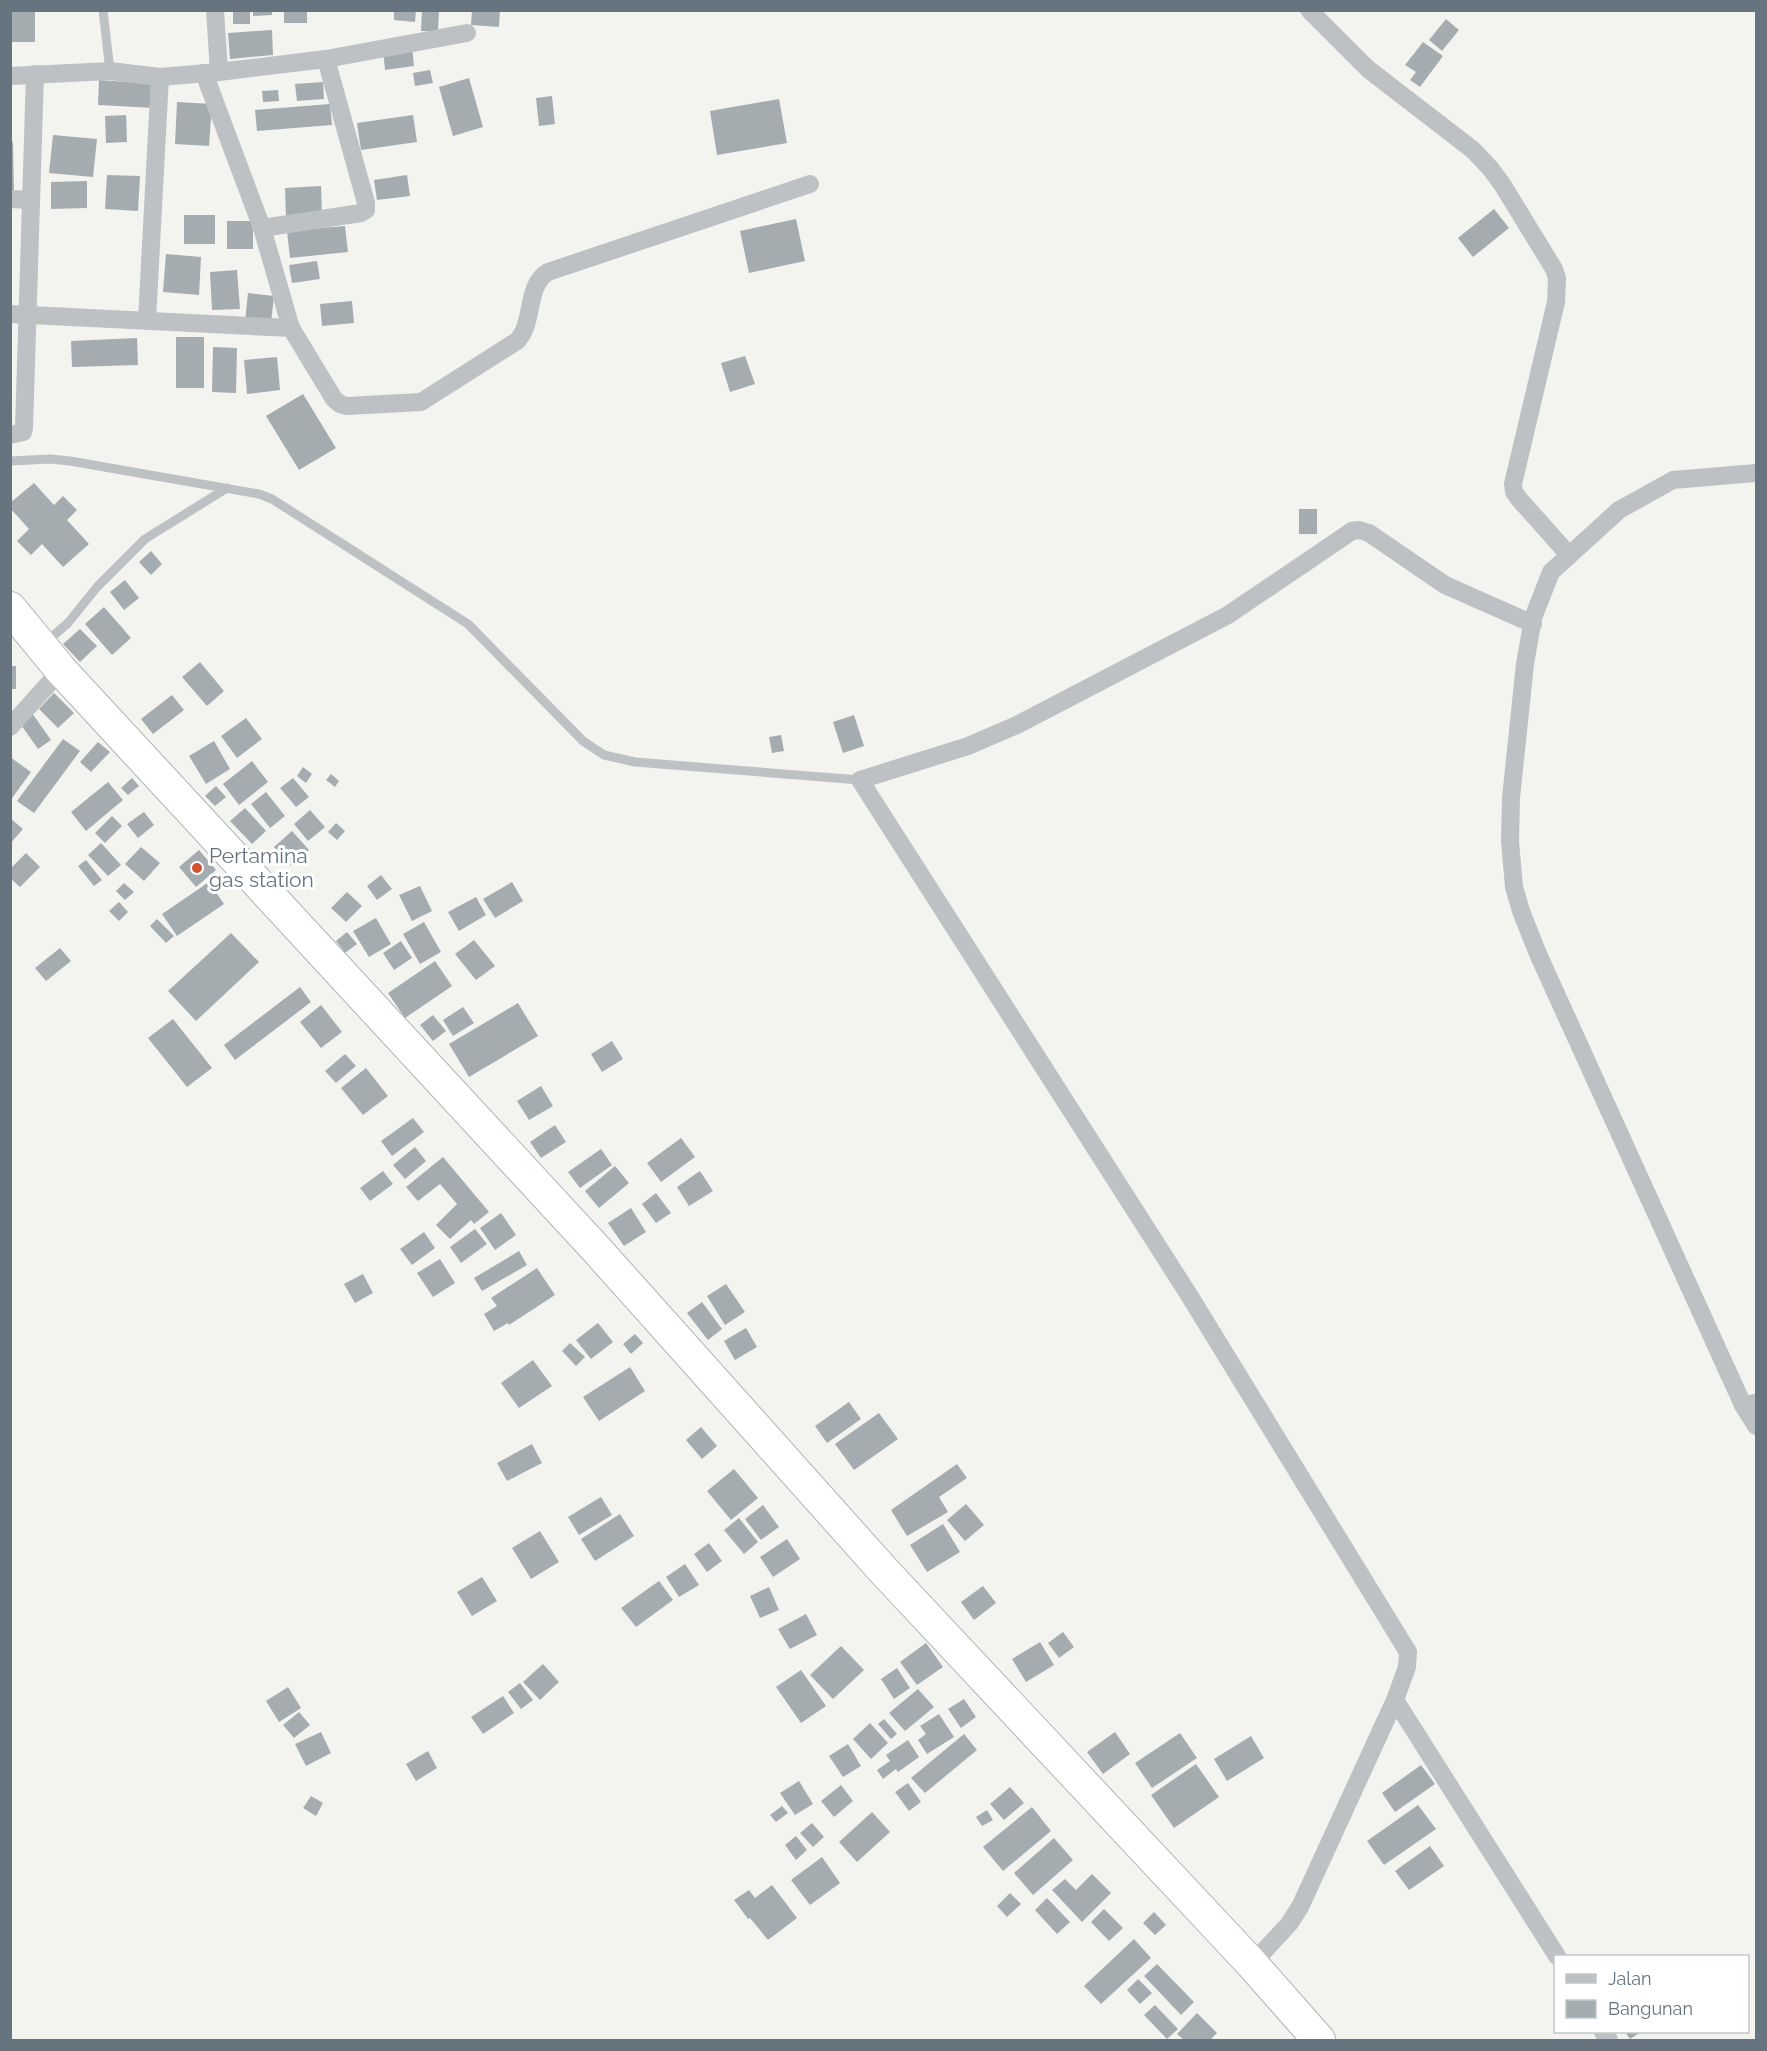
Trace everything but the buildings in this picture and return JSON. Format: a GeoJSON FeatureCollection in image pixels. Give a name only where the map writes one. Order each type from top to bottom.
{"type":"FeatureCollection","features":[{"type":"Feature","properties":{"kind":"highway"},"geometry":{"type":"LineString","coordinates":[[10,608],[51,658],[597,1250],[883,1570],[1252,1964],[1319,2040]]}},
{"type":"Feature","properties":{"kind":"street"},"geometry":{"type":"LineString","coordinates":[[215,10],[212,72],[291,328],[328,390],[340,404],[347,406],[421,402],[521,337],[537,283],[548,272],[810,184]]}},
{"type":"Feature","properties":{"kind":"street"},"geometry":{"type":"LineString","coordinates":[[1309,10],[1368,69],[1473,150],[1502,184],[1554,269],[1557,278],[1556,302],[1513,484],[1514,492],[1519,500],[1569,555]]}},
{"type":"Feature","properties":{"kind":"street"},"geometry":{"type":"LineString","coordinates":[[10,76],[110,70],[160,77],[326,59],[467,33]]}},
{"type":"Feature","properties":{"kind":"street"},"geometry":{"type":"LineString","coordinates":[[262,228],[360,213],[366,210],[326,59]]}},
{"type":"Feature","properties":{"kind":"street"},"geometry":{"type":"LineString","coordinates":[[10,435],[23,432],[24,428],[19,315],[31,200],[35,74]]}},
{"type":"Feature","properties":{"kind":"street"},"geometry":{"type":"LineString","coordinates":[[147,320],[160,77]]}},
{"type":"Feature","properties":{"kind":"street"},"geometry":{"type":"LineString","coordinates":[[10,199],[31,200]]}},
{"type":"Feature","properties":{"kind":"street"},"geometry":{"type":"LineString","coordinates":[[19,315],[291,328]]}},
{"type":"Feature","properties":{"kind":"street"},"geometry":{"type":"LineString","coordinates":[[1756,473],[1673,480],[1619,510],[1551,572],[1533,618],[1525,664],[1511,798],[1510,841],[1514,887],[1538,954],[1750,1404],[1756,1426]]}},
{"type":"Feature","properties":{"kind":"street"},"geometry":{"type":"LineString","coordinates":[[1252,1964],[1289,1924],[1300,1907],[1395,1700],[1408,1660],[1408,1652],[1189,1295],[860,780],[968,746],[1017,725],[1228,615],[1352,531],[1359,530],[1369,533],[1445,585],[1533,624]]}},
{"type":"Feature","properties":{"kind":"street"},"geometry":{"type":"LineString","coordinates":[[10,727],[51,658]]}},
{"type":"Feature","properties":{"kind":"street"},"geometry":{"type":"LineString","coordinates":[[1395,1700],[1556,1955]]}},
{"type":"Feature","properties":{"kind":"lane"},"geometry":{"type":"LineString","coordinates":[[103,10],[110,70]]}},
{"type":"Feature","properties":{"kind":"lane"},"geometry":{"type":"LineString","coordinates":[[10,461],[50,459],[70,461],[259,494],[272,499],[468,624],[583,741],[604,755],[635,762],[860,780]]}},
{"type":"Feature","properties":{"kind":"lane"},"geometry":{"type":"LineString","coordinates":[[51,658],[68,622],[97,587],[145,539],[227,488]]}},
{"type":"Feature","properties":{"kind":"place","name":"Pertamina gas station"},"geometry":{"type":"Point","coordinates":[197,868]}}]}
